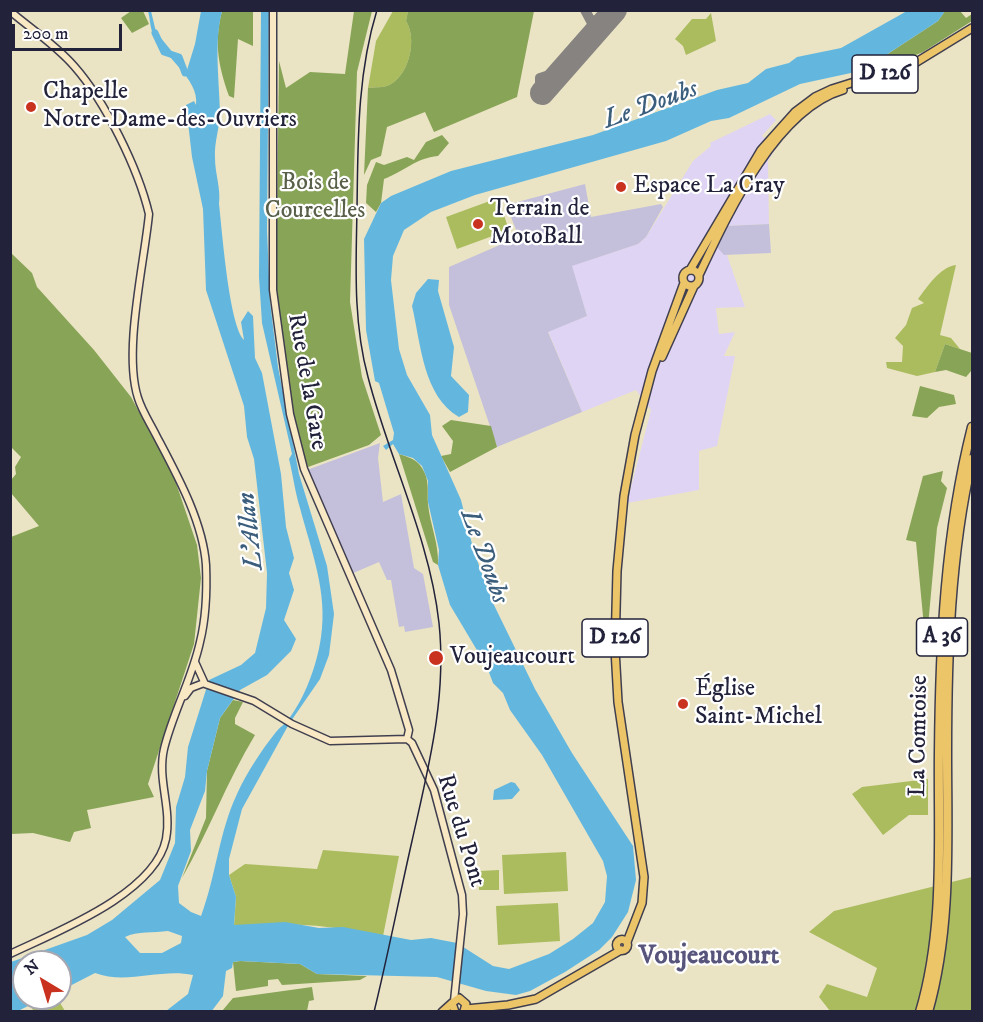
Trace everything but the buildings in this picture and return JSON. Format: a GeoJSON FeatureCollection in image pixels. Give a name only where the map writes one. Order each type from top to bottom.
{"type":"FeatureCollection","features":[{"type":"Feature","properties":{"kind":"highway","name":"La Comtoise"},"geometry":{"type":"LineString","coordinates":[[943,849],[939,696],[945,585],[955,510],[972,427]]}},
{"type":"Feature","properties":{"kind":"highway","name":"La Comtoise"},"geometry":{"type":"LineString","coordinates":[[920,1011],[934,945],[942,867],[951,612],[957,550],[972,459]]}},
{"type":"Feature","properties":{"kind":"highway","name":"La Comtoise"},"geometry":{"type":"LineString","coordinates":[[928,1011],[942,947],[942,867]]}},
{"type":"Feature","properties":{"kind":"main road","name":"Rue de la Gare"},"geometry":{"type":"LineString","coordinates":[[273,10],[273,290],[290,414],[304,469],[318,507],[391,670],[409,730],[407,739]]}},
{"type":"Feature","properties":{"kind":"main road"},"geometry":{"type":"LineString","coordinates":[[10,11],[74,66],[100,100],[144,193],[149,214],[133,347],[133,379],[138,401],[185,493],[205,558],[205,611],[195,660],[176,712],[160,767],[168,819],[166,840],[151,868],[102,907],[10,954]]}},
{"type":"Feature","properties":{"kind":"main road","name":"D 126"},"geometry":{"type":"LineString","coordinates":[[690,270],[755,159],[795,112],[815,97],[832,89],[915,63],[972,28]]}},
{"type":"Feature","properties":{"kind":"main road","name":"D 126"},"geometry":{"type":"LineString","coordinates":[[699,275],[748,181],[770,149],[797,118],[839,92],[922,64],[972,33]]}},
{"type":"Feature","properties":{"kind":"main road"},"geometry":{"type":"LineString","coordinates":[[690,270],[699,275],[699,281],[694,286],[684,283],[684,274],[690,270]]}},
{"type":"Feature","properties":{"kind":"main road","name":"D 126"},"geometry":{"type":"LineString","coordinates":[[462,1006],[517,1004],[536,999],[590,967],[622,944],[637,917],[644,889],[644,862],[618,702],[615,606],[628,467],[643,404],[684,283]]}},
{"type":"Feature","properties":{"kind":"main road","name":"D 126"},"geometry":{"type":"LineString","coordinates":[[622,516],[638,432],[649,391],[694,286]]}},
{"type":"Feature","properties":{"kind":"main road"},"geometry":{"type":"LineString","coordinates":[[195,660],[204,683]]}},
{"type":"Feature","properties":{"kind":"main road"},"geometry":{"type":"LineString","coordinates":[[189,678],[254,701],[285,720],[330,741],[407,739]]}},
{"type":"Feature","properties":{"kind":"main road"},"geometry":{"type":"LineString","coordinates":[[176,712],[191,688],[204,683]]}},
{"type":"Feature","properties":{"kind":"main road","name":"Rue du Pont"},"geometry":{"type":"LineString","coordinates":[[407,739],[412,743],[434,790],[462,895],[463,909],[453,986],[462,1006]]}},
{"type":"Feature","properties":{"kind":"main road"},"geometry":{"type":"LineString","coordinates":[[455,1011],[462,1006]]}},
{"type":"Feature","properties":{"kind":"main road"},"geometry":{"type":"LineString","coordinates":[[442,1011],[462,1006],[482,1007]]}},
{"type":"Feature","properties":{"kind":"shaded area"},"geometry":{"type":"Polygon","coordinates":[[[770,114],[776,120],[762,136],[777,146],[768,161],[769,224],[727,226],[724,255],[727,255],[745,307],[716,308],[719,334],[735,332],[724,356],[735,356],[717,446],[699,451],[699,490],[627,503],[651,410],[636,390],[582,412],[548,331],[587,316],[571,266],[638,244],[646,237],[693,161],[711,146],[710,143],[770,114]]]}},
{"type":"Feature","properties":{"kind":"shaded area"},"geometry":{"type":"Polygon","coordinates":[[[585,184],[591,217],[661,204],[663,207],[646,237],[638,244],[572,266],[587,316],[548,332],[582,412],[497,447],[449,305],[449,267],[502,244],[501,239],[513,236],[513,233],[517,232],[506,205],[585,184]]]}},
{"type":"Feature","properties":{"kind":"shaded area"},"geometry":{"type":"Polygon","coordinates":[[[769,224],[771,253],[724,255],[716,246],[726,226],[769,224]]]}},
{"type":"Feature","properties":{"kind":"shaded area"},"geometry":{"type":"Polygon","coordinates":[[[380,443],[378,458],[383,502],[401,494],[414,568],[423,574],[433,627],[405,632],[404,626],[399,627],[391,580],[387,580],[379,562],[351,574],[307,470],[380,443]]]}},
{"type":"Feature","properties":{"kind":"green space"},"geometry":{"type":"Polygon","coordinates":[[[131,11],[143,11],[149,24],[132,33],[121,18],[131,11]]]}},
{"type":"Feature","properties":{"kind":"green space"},"geometry":{"type":"Polygon","coordinates":[[[222,11],[253,11],[253,46],[238,39],[234,98],[229,96],[218,54],[218,33],[222,11]]]}},
{"type":"Feature","properties":{"kind":"green space","name":"Bois de Courcelles"},"geometry":{"type":"Polygon","coordinates":[[[354,11],[372,11],[357,72],[350,302],[362,377],[381,435],[369,445],[308,467],[294,423],[276,307],[279,61],[286,88],[310,72],[345,74],[354,11]]]}},
{"type":"Feature","properties":{"kind":"green space"},"geometry":{"type":"Polygon","coordinates":[[[393,11],[408,11],[406,21],[411,36],[410,55],[398,79],[383,87],[368,88],[376,41],[393,11]]]}},
{"type":"Feature","properties":{"kind":"green space"},"geometry":{"type":"Polygon","coordinates":[[[408,11],[534,11],[517,97],[434,132],[425,112],[387,127],[381,156],[371,160],[364,175],[368,88],[389,85],[403,72],[411,46],[411,36],[406,21],[408,11]]]}},
{"type":"Feature","properties":{"kind":"green space"},"geometry":{"type":"Polygon","coordinates":[[[945,11],[960,11],[966,18],[972,14],[972,21],[923,52],[884,68],[883,57],[938,21],[945,11]]]}},
{"type":"Feature","properties":{"kind":"green space"},"geometry":{"type":"Polygon","coordinates":[[[711,13],[716,41],[686,55],[683,46],[675,39],[692,19],[706,19],[711,13]]]}},
{"type":"Feature","properties":{"kind":"green space"},"geometry":{"type":"Polygon","coordinates":[[[442,135],[449,143],[438,156],[417,162],[384,179],[381,203],[376,212],[366,203],[367,185],[376,162],[384,165],[407,157],[414,160],[426,142],[442,135]]]}},
{"type":"Feature","properties":{"kind":"green space","name":"Terrain de MotoBall"},"geometry":{"type":"Polygon","coordinates":[[[498,198],[509,230],[457,249],[446,217],[498,198]]]}},
{"type":"Feature","properties":{"kind":"green space"},"geometry":{"type":"Polygon","coordinates":[[[11,253],[32,273],[37,287],[94,350],[131,397],[174,477],[197,545],[201,578],[194,644],[148,784],[154,797],[87,810],[91,828],[74,832],[70,842],[33,833],[11,834],[11,537],[39,526],[11,493],[11,480],[16,474],[15,467],[21,457],[11,447],[11,253]]]}},
{"type":"Feature","properties":{"kind":"green space"},"geometry":{"type":"Polygon","coordinates":[[[956,265],[940,335],[951,338],[960,349],[945,344],[935,372],[917,376],[887,368],[886,362],[902,362],[903,346],[895,338],[906,325],[912,308],[924,303],[918,299],[939,273],[956,265]]]}},
{"type":"Feature","properties":{"kind":"green space"},"geometry":{"type":"Polygon","coordinates":[[[945,344],[972,353],[972,370],[966,377],[946,370],[935,372],[945,344]]]}},
{"type":"Feature","properties":{"kind":"green space"},"geometry":{"type":"Polygon","coordinates":[[[920,386],[954,395],[956,404],[939,407],[927,418],[912,416],[920,386]]]}},
{"type":"Feature","properties":{"kind":"green space"},"geometry":{"type":"Polygon","coordinates":[[[451,420],[491,426],[497,447],[450,472],[441,456],[451,454],[453,441],[442,426],[451,420]]]}},
{"type":"Feature","properties":{"kind":"green space"},"geometry":{"type":"Polygon","coordinates":[[[399,454],[418,462],[426,477],[438,565],[433,562],[399,454]]]}},
{"type":"Feature","properties":{"kind":"green space"},"geometry":{"type":"Polygon","coordinates":[[[943,471],[941,481],[947,488],[937,528],[926,648],[916,542],[906,540],[923,476],[943,471]]]}},
{"type":"Feature","properties":{"kind":"green space"},"geometry":{"type":"Polygon","coordinates":[[[233,700],[243,702],[235,718],[235,724],[255,735],[182,878],[206,818],[207,771],[220,718],[233,700]]]}},
{"type":"Feature","properties":{"kind":"green space"},"geometry":{"type":"Polygon","coordinates":[[[928,779],[928,815],[909,815],[883,835],[852,794],[862,787],[928,779]]]}},
{"type":"Feature","properties":{"kind":"green space"},"geometry":{"type":"Polygon","coordinates":[[[323,850],[399,856],[383,936],[309,925],[234,926],[236,897],[229,875],[245,864],[317,869],[323,850]]]}},
{"type":"Feature","properties":{"kind":"green space"},"geometry":{"type":"Polygon","coordinates":[[[566,852],[568,891],[504,894],[502,855],[566,852]]]}},
{"type":"Feature","properties":{"kind":"green space"},"geometry":{"type":"Polygon","coordinates":[[[499,870],[499,890],[479,890],[479,871],[499,870]]]}},
{"type":"Feature","properties":{"kind":"green space"},"geometry":{"type":"Polygon","coordinates":[[[972,877],[972,1011],[830,1011],[819,997],[827,984],[867,997],[877,968],[809,932],[834,911],[972,877]]]}},
{"type":"Feature","properties":{"kind":"green space"},"geometry":{"type":"Polygon","coordinates":[[[558,903],[560,941],[498,945],[496,906],[558,903]]]}},
{"type":"Feature","properties":{"kind":"green space"},"geometry":{"type":"Polygon","coordinates":[[[233,962],[300,964],[317,974],[367,976],[360,980],[282,985],[278,979],[268,980],[268,986],[236,991],[233,962]]]}},
{"type":"Feature","properties":{"kind":"green space"},"geometry":{"type":"Polygon","coordinates":[[[312,987],[314,1000],[309,1001],[307,1011],[222,1011],[233,998],[312,987]]]}},
{"type":"Feature","properties":{"kind":"green space"},"geometry":{"type":"Polygon","coordinates":[[[33,1010],[65,1011],[34,1011],[33,1010]]]}},
{"type":"Feature","properties":{"kind":"water"},"geometry":{"type":"Polygon","coordinates":[[[148,11],[151,11],[156,32],[187,70],[201,11],[222,11],[218,48],[220,118],[215,158],[227,276],[234,316],[244,340],[241,322],[248,311],[253,316],[255,358],[262,373],[281,474],[286,527],[294,558],[289,573],[294,590],[284,620],[296,639],[291,651],[267,675],[240,690],[220,718],[207,771],[205,791],[190,830],[191,851],[178,886],[179,903],[201,916],[226,823],[237,794],[260,754],[300,702],[317,659],[323,620],[320,587],[297,496],[289,459],[292,454],[262,323],[259,277],[261,11],[269,11],[267,230],[270,302],[278,367],[299,474],[327,566],[334,614],[329,655],[320,679],[289,724],[242,809],[229,859],[229,875],[236,897],[234,925],[285,922],[319,928],[343,927],[411,940],[431,938],[457,943],[493,966],[509,969],[549,954],[593,923],[605,902],[607,876],[603,861],[542,755],[510,710],[503,693],[493,683],[487,667],[450,605],[438,565],[439,550],[428,502],[428,481],[422,466],[413,458],[399,454],[393,444],[386,450],[383,446],[393,440],[394,433],[379,383],[375,381],[366,330],[364,239],[381,203],[391,196],[451,171],[593,135],[717,90],[748,83],[766,69],[789,63],[797,57],[841,48],[907,11],[945,11],[938,21],[883,57],[883,64],[874,68],[800,84],[729,118],[711,121],[666,141],[475,195],[431,212],[404,230],[393,256],[391,280],[399,349],[407,375],[430,415],[432,435],[461,500],[474,552],[493,603],[535,689],[572,753],[633,846],[636,880],[628,912],[612,937],[599,950],[530,991],[516,995],[486,991],[437,977],[317,974],[300,964],[240,961],[233,962],[232,968],[226,971],[223,996],[211,1012],[166,1011],[188,994],[193,975],[168,973],[119,977],[95,973],[72,985],[72,950],[45,950],[87,935],[112,920],[160,880],[175,843],[176,807],[185,777],[188,747],[209,680],[241,665],[255,653],[266,608],[267,573],[254,459],[247,437],[244,406],[206,290],[203,209],[192,157],[186,105],[194,101],[196,105],[196,95],[187,77],[158,42],[152,31],[148,11]],[[168,931],[140,933],[125,937],[140,953],[162,953],[181,943],[182,936],[168,931]]]}},
{"type":"Feature","properties":{"kind":"water"},"geometry":{"type":"Polygon","coordinates":[[[428,279],[439,280],[438,291],[454,347],[451,376],[469,395],[468,412],[459,417],[447,408],[438,396],[425,368],[421,352],[412,306],[416,293],[428,279]]]}},
{"type":"Feature","properties":{"kind":"water"},"geometry":{"type":"Polygon","coordinates":[[[511,782],[515,783],[520,790],[512,799],[493,800],[494,790],[511,782]]]}},
{"type":"Feature","properties":{"kind":"water"},"geometry":{"type":"Polygon","coordinates":[[[11,962],[12,1010],[20,1010],[11,1012],[11,962]]]}},
{"type":"Feature","properties":{"kind":"waterway"},"geometry":{"type":"LineString","coordinates":[[155,33],[164,52],[179,57],[185,73]]}},
{"type":"Feature","properties":{"kind":"taxiway"},"geometry":{"type":"LineString","coordinates":[[585,10],[593,25],[591,38]]}},
{"type":"Feature","properties":{"kind":"taxiway"},"geometry":{"type":"LineString","coordinates":[[590,19],[597,22],[607,19]]}},
{"type":"Feature","properties":{"kind":"taxiway"},"geometry":{"type":"LineString","coordinates":[[554,79],[549,88],[540,84],[540,78],[562,71]]}},
{"type":"Feature","properties":{"kind":"runway"},"geometry":{"type":"LineString","coordinates":[[542,93],[615,10]]}},
{"type":"Feature","properties":{"kind":"railway"},"geometry":{"type":"LineString","coordinates":[[374,1012],[430,760],[438,706],[441,651],[439,623],[427,561],[377,408],[363,356],[360,335],[356,293],[360,109],[370,34],[377,10]]}},
{"type":"Feature","properties":{"kind":"place","name":"Chapelle Notre-Dame-des-Ouvriers"},"geometry":{"type":"Point","coordinates":[31,107]}},
{"type":"Feature","properties":{"kind":"place","name":"Espace La Cray"},"geometry":{"type":"Point","coordinates":[621,187]}},
{"type":"Feature","properties":{"kind":"place","name":"Terrain de MotoBall"},"geometry":{"type":"Point","coordinates":[478,224]}},
{"type":"Feature","properties":{"kind":"place","name":"Voujeaucourt"},"geometry":{"type":"Point","coordinates":[436,658]}},
{"type":"Feature","properties":{"kind":"place","name":"Église Saint-Michel"},"geometry":{"type":"Point","coordinates":[683,704]}},
{"type":"Feature","properties":{"kind":"district","name":"Voujeaucourt"},"geometry":{"type":"Point","coordinates":[709,957]}},
{"type":"Feature","properties":{"kind":"water label","name":"Le Doubs"},"geometry":{"type":"Point","coordinates":[651,106]}},
{"type":"Feature","properties":{"kind":"water label","name":"L'Allan"},"geometry":{"type":"Point","coordinates":[252,531]}},
{"type":"Feature","properties":{"kind":"water label","name":"Le Doubs"},"geometry":{"type":"Point","coordinates":[483,557]}}]}
